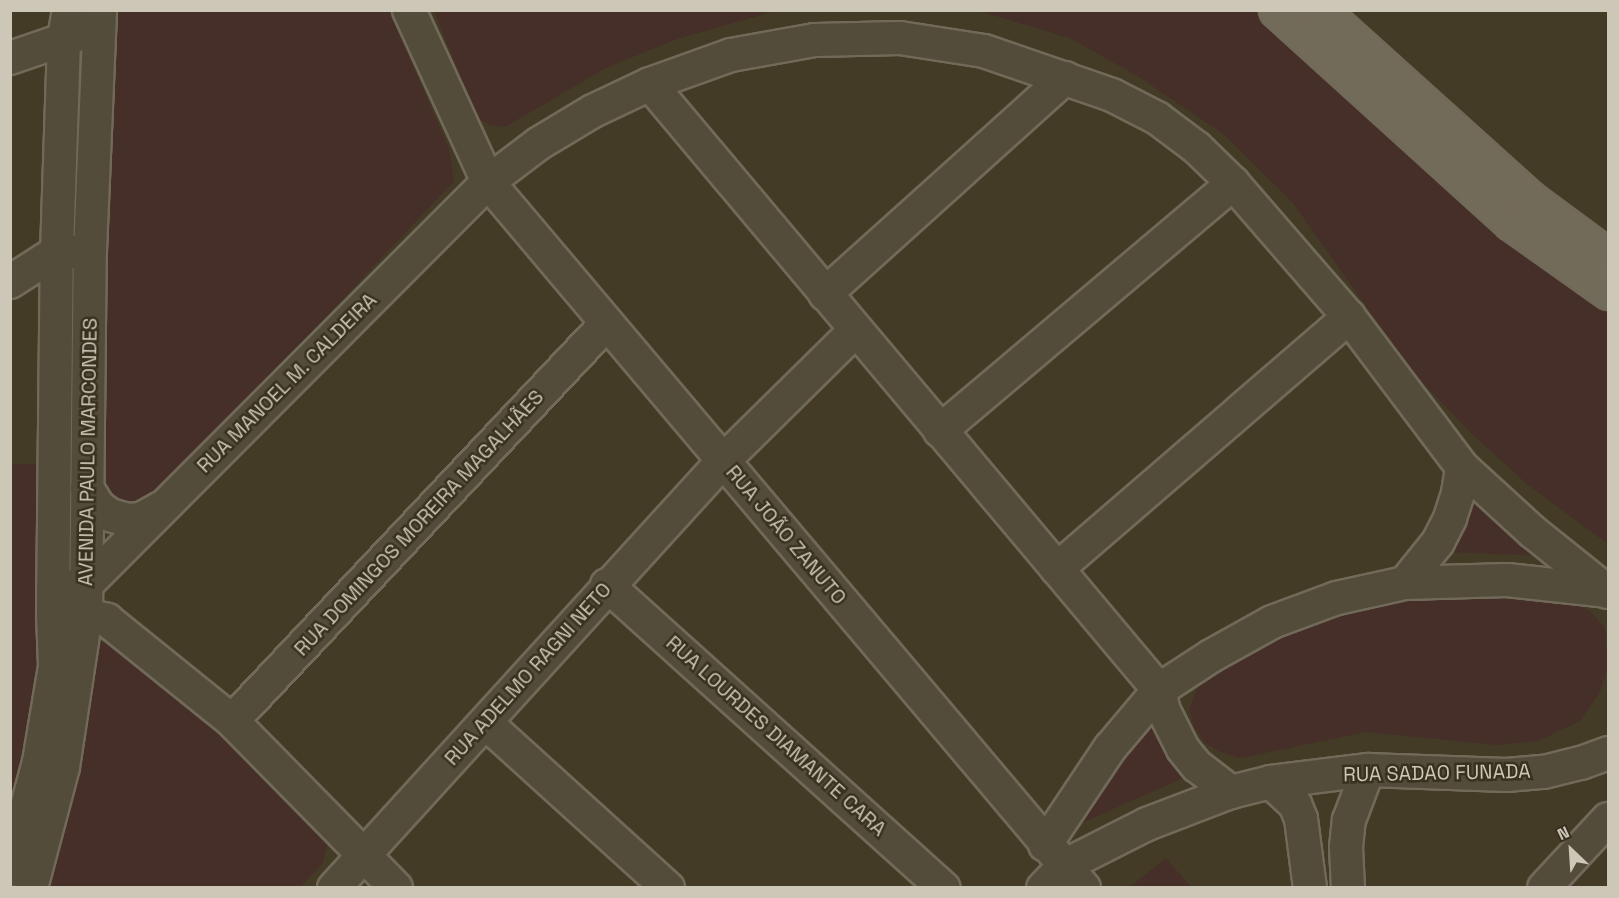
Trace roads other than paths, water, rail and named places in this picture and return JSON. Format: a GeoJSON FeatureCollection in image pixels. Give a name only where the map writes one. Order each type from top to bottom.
{"type":"FeatureCollection","features":[{"type":"Feature","properties":{"kind":"main road"},"geometry":{"type":"LineString","coordinates":[[1276,10],[1511,223],[1608,292]]}},
{"type":"Feature","properties":{"kind":"main road"},"geometry":{"type":"LineString","coordinates":[[1321,10],[1531,199],[1608,256]]}},
{"type":"Feature","properties":{"kind":"street","name":"RUA JOÃO ZANUTO"},"geometry":{"type":"LineString","coordinates":[[409,10],[488,182],[723,460],[1059,871]]}},
{"type":"Feature","properties":{"kind":"street"},"geometry":{"type":"LineString","coordinates":[[10,58],[66,24],[99,20]]}},
{"type":"Feature","properties":{"kind":"street","name":"AVENIDA PAULO MARCONDES"},"geometry":{"type":"LineString","coordinates":[[31,888],[63,767],[86,600],[90,251],[99,20]]}},
{"type":"Feature","properties":{"kind":"street","name":"AVENIDA PAULO MARCONDES"},"geometry":{"type":"LineString","coordinates":[[10,870],[39,762],[55,666],[53,601],[57,252],[66,24]]}},
{"type":"Feature","properties":{"kind":"street","name":"RUA MANOEL M. CALDEIRA"},"geometry":{"type":"LineString","coordinates":[[86,600],[164,506],[488,182],[538,144],[593,111],[650,84],[730,55],[814,39],[900,38],[984,51],[1112,95],[1157,118],[1197,148],[1233,183],[1349,316],[1462,467],[1533,532],[1608,592]]}},
{"type":"Feature","properties":{"kind":"street"},"geometry":{"type":"LineString","coordinates":[[825,294],[1065,78]]}},
{"type":"Feature","properties":{"kind":"street"},"geometry":{"type":"LineString","coordinates":[[650,84],[855,331],[1159,690],[1172,731],[1183,749],[1197,766],[1231,792]]}},
{"type":"Feature","properties":{"kind":"street"},"geometry":{"type":"LineString","coordinates":[[940,431],[1233,183]]}},
{"type":"Feature","properties":{"kind":"street"},"geometry":{"type":"LineString","coordinates":[[10,282],[57,252],[90,251]]}},
{"type":"Feature","properties":{"kind":"street"},"geometry":{"type":"LineString","coordinates":[[1057,569],[1349,316]]}},
{"type":"Feature","properties":{"kind":"street","name":"RUA DOMINGOS MOREIRA MAGALHÃES"},"geometry":{"type":"LineString","coordinates":[[232,721],[606,324]]}},
{"type":"Feature","properties":{"kind":"street","name":"RUA ADELMO RAGNI NETO"},"geometry":{"type":"LineString","coordinates":[[334,888],[723,460],[855,331]]}},
{"type":"Feature","properties":{"kind":"street"},"geometry":{"type":"LineString","coordinates":[[1405,583],[1423,564],[1446,526],[1458,493],[1462,467]]}},
{"type":"Feature","properties":{"kind":"street"},"geometry":{"type":"LineString","coordinates":[[87,488],[99,507],[110,515],[128,520],[141,519],[164,506]]}},
{"type":"Feature","properties":{"kind":"street"},"geometry":{"type":"LineString","coordinates":[[1059,871],[1110,748],[1159,690],[1211,656],[1272,622],[1337,598],[1405,583],[1507,580],[1608,592]]}},
{"type":"Feature","properties":{"kind":"street","name":"RUA LOURDES DIAMANTE CARA"},"geometry":{"type":"LineString","coordinates":[[607,585],[944,888]]}},
{"type":"Feature","properties":{"kind":"street"},"geometry":{"type":"LineString","coordinates":[[53,601],[86,600],[107,620],[232,721],[362,856],[396,888]]}},
{"type":"Feature","properties":{"kind":"street"},"geometry":{"type":"LineString","coordinates":[[486,723],[668,888]]}},
{"type":"Feature","properties":{"kind":"street","name":"RUA SADAO FUNADA"},"geometry":{"type":"LineString","coordinates":[[1059,871],[1147,824],[1231,792],[1271,782],[1368,770],[1506,775],[1544,772],[1581,764],[1608,753]]}},
{"type":"Feature","properties":{"kind":"street"},"geometry":{"type":"LineString","coordinates":[[1271,782],[1295,804],[1301,819],[1309,882],[1347,881],[1349,820],[1368,770]]}},
{"type":"Feature","properties":{"kind":"street"},"geometry":{"type":"LineString","coordinates":[[1544,888],[1608,819]]}}]}
